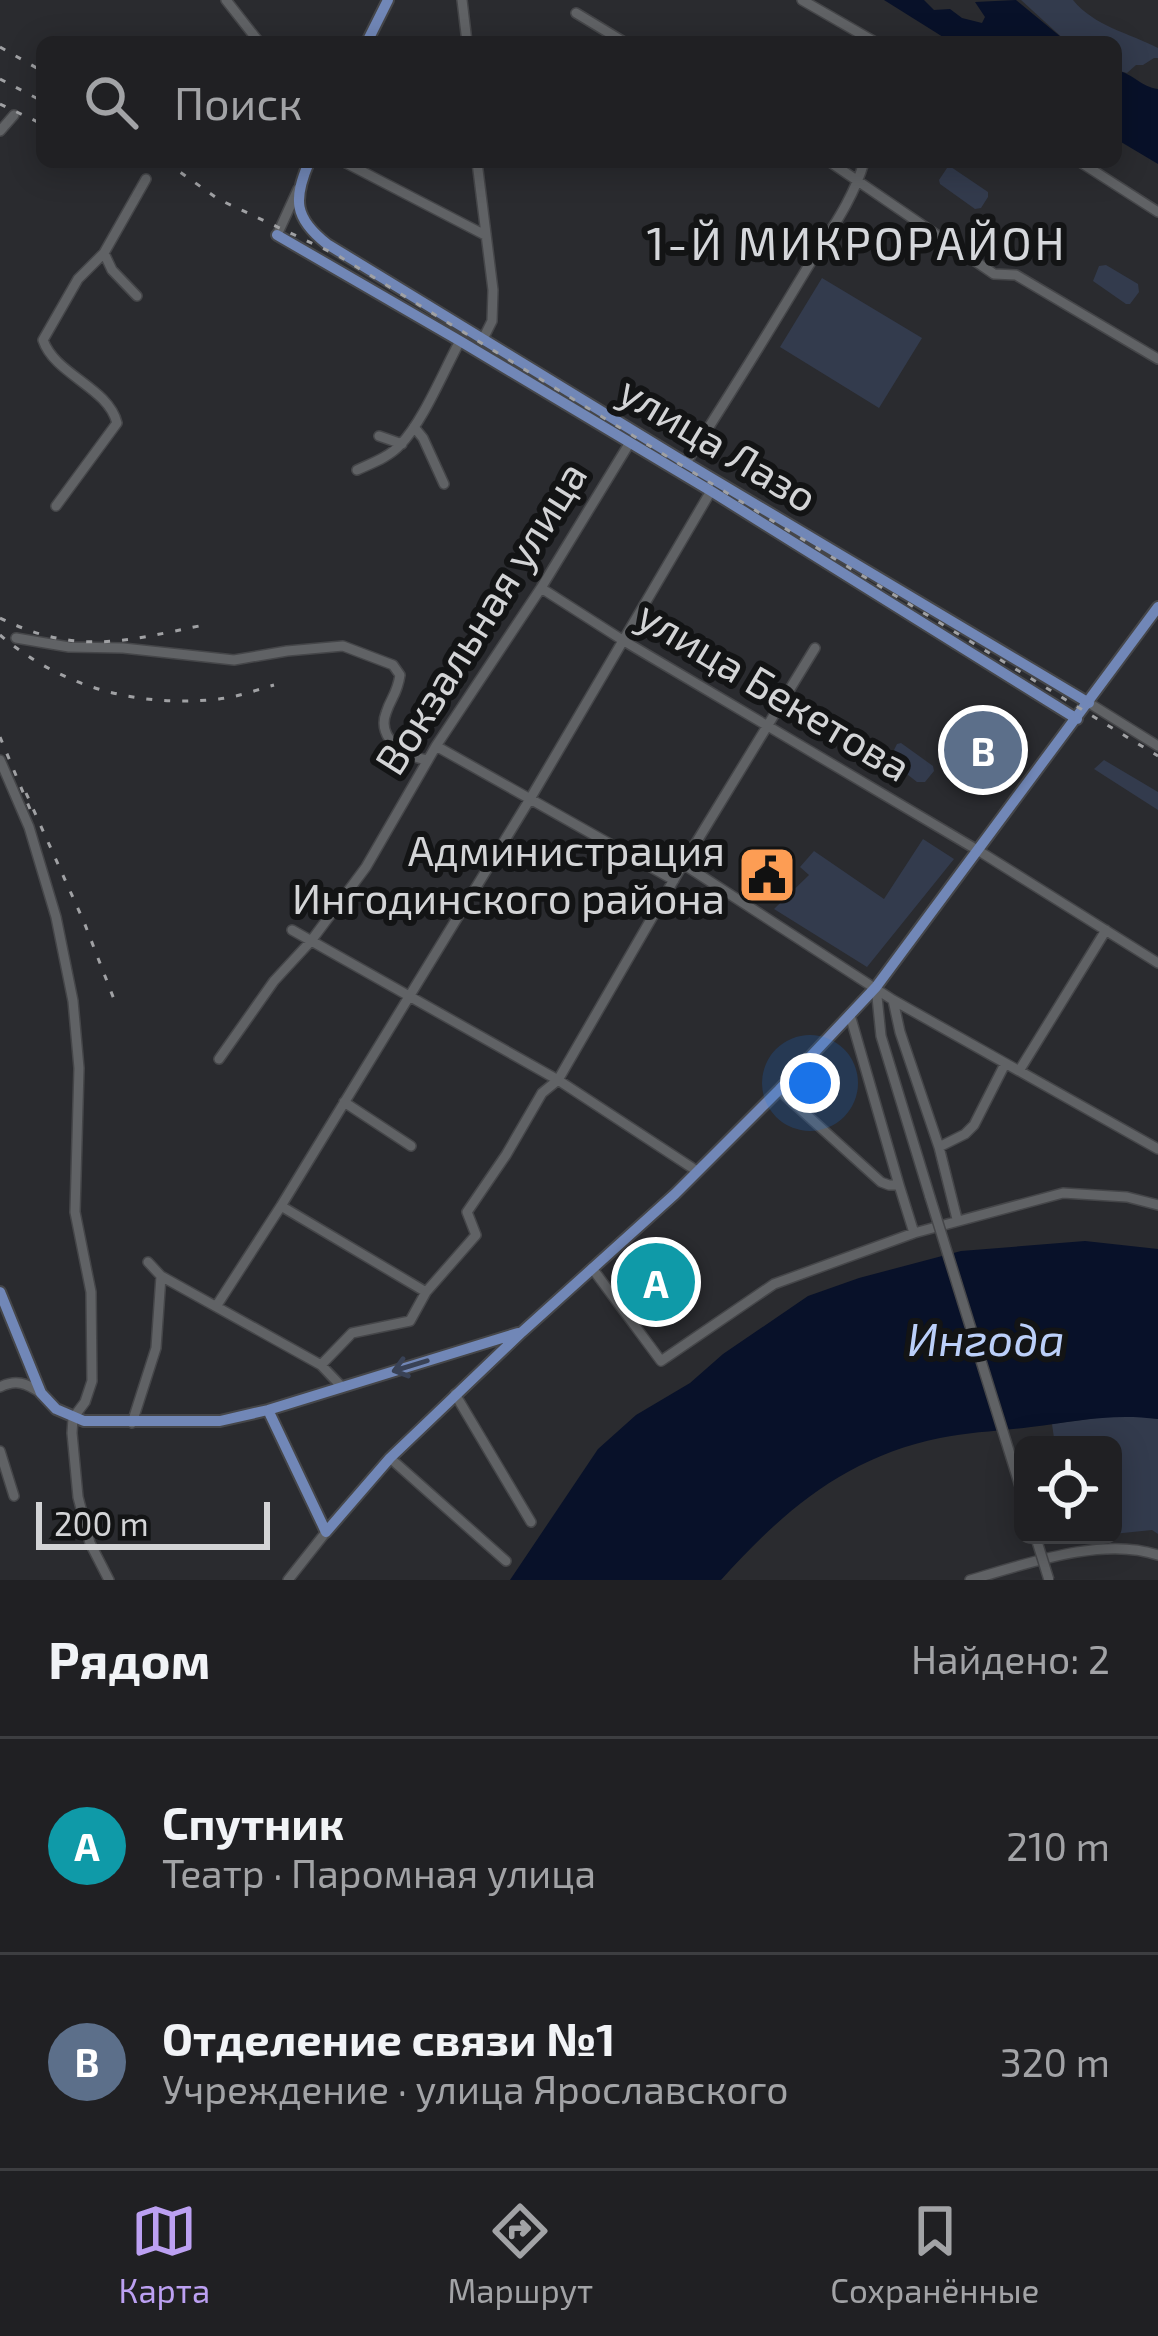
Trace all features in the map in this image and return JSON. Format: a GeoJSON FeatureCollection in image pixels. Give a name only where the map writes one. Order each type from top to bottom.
{"type":"FeatureCollection","features":[{"type":"Feature","properties":{"kind":"main road"},"geometry":{"type":"LineString","coordinates":[[370,36],[388,0]]}},
{"type":"Feature","properties":{"kind":"main road"},"geometry":{"type":"LineString","coordinates":[[300,184],[307,168]]}},
{"type":"Feature","properties":{"kind":"main road","name":"улица Лазо"},"geometry":{"type":"LineString","coordinates":[[300,184],[298,208],[311,231],[328,244],[1089,703]]}},
{"type":"Feature","properties":{"kind":"main road","name":"улица Лазо"},"geometry":{"type":"LineString","coordinates":[[277,236],[711,491],[1077,719]]}},
{"type":"Feature","properties":{"kind":"main road"},"geometry":{"type":"LineString","coordinates":[[268,1410],[326,1532],[390,1458],[697,1171],[850,1016],[1158,608]]}},
{"type":"Feature","properties":{"kind":"main road"},"geometry":{"type":"LineString","coordinates":[[0,1292],[5,1323],[41,1393],[56,1409],[74,1418],[132,1423],[205,1423],[268,1410],[522,1332]]}},
{"type":"Feature","properties":{"kind":"street"},"geometry":{"type":"LineString","coordinates":[[226,0],[254,36]]}},
{"type":"Feature","properties":{"kind":"street"},"geometry":{"type":"LineString","coordinates":[[461,0],[466,36]]}},
{"type":"Feature","properties":{"kind":"street"},"geometry":{"type":"LineString","coordinates":[[802,0],[865,36]]}},
{"type":"Feature","properties":{"kind":"street"},"geometry":{"type":"LineString","coordinates":[[576,13],[614,36]]}},
{"type":"Feature","properties":{"kind":"street"},"geometry":{"type":"LineString","coordinates":[[0,131],[14,115]]}},
{"type":"Feature","properties":{"kind":"street"},"geometry":{"type":"LineString","coordinates":[[356,168],[485,235]]}},
{"type":"Feature","properties":{"kind":"street"},"geometry":{"type":"LineString","coordinates":[[478,168],[493,290],[492,321],[483,339]]}},
{"type":"Feature","properties":{"kind":"street"},"geometry":{"type":"LineString","coordinates":[[839,168],[994,274],[1016,275],[1158,359]]}},
{"type":"Feature","properties":{"kind":"street"},"geometry":{"type":"LineString","coordinates":[[686,463],[859,181],[862,168]]}},
{"type":"Feature","properties":{"kind":"street"},"geometry":{"type":"LineString","coordinates":[[1089,168],[1158,212]]}},
{"type":"Feature","properties":{"kind":"street"},"geometry":{"type":"LineString","coordinates":[[56,506],[117,423],[114,411],[60,364],[43,340],[78,279],[104,254],[146,178]]}},
{"type":"Feature","properties":{"kind":"street"},"geometry":{"type":"LineString","coordinates":[[277,236],[300,184]]}},
{"type":"Feature","properties":{"kind":"street"},"geometry":{"type":"LineString","coordinates":[[104,254],[137,296]]}},
{"type":"Feature","properties":{"kind":"street"},"geometry":{"type":"LineString","coordinates":[[357,470],[402,444],[460,340]]}},
{"type":"Feature","properties":{"kind":"street"},"geometry":{"type":"LineString","coordinates":[[414,427],[444,484]]}},
{"type":"Feature","properties":{"kind":"street"},"geometry":{"type":"LineString","coordinates":[[379,436],[402,444]]}},
{"type":"Feature","properties":{"kind":"street","name":"Вокзальная улица"},"geometry":{"type":"LineString","coordinates":[[219,1059],[274,981],[366,867],[436,746],[629,444]]}},
{"type":"Feature","properties":{"kind":"street"},"geometry":{"type":"LineString","coordinates":[[217,1305],[530,799],[711,491]]}},
{"type":"Feature","properties":{"kind":"street","name":"улица Бекетова"},"geometry":{"type":"LineString","coordinates":[[541,588],[1158,963]]}},
{"type":"Feature","properties":{"kind":"street"},"geometry":{"type":"LineString","coordinates":[[16,638],[69,647],[234,660],[330,646],[361,651],[393,665],[400,676],[398,694],[386,714],[389,737],[403,753],[428,760]]}},
{"type":"Feature","properties":{"kind":"street"},"geometry":{"type":"LineString","coordinates":[[321,1365],[352,1333],[410,1321],[426,1292],[476,1235],[467,1212],[542,1094],[558,1080],[815,648]]}},
{"type":"Feature","properties":{"kind":"street","name":"улица Лазо"},"geometry":{"type":"LineString","coordinates":[[1089,703],[1158,746]]}},
{"type":"Feature","properties":{"kind":"street"},"geometry":{"type":"LineString","coordinates":[[436,746],[674,880]]}},
{"type":"Feature","properties":{"kind":"street"},"geometry":{"type":"LineString","coordinates":[[0,760],[29,827],[56,917],[74,1001],[79,1068],[75,1212],[92,1292],[92,1381],[72,1433],[78,1497],[90,1543],[110,1580]]}},
{"type":"Feature","properties":{"kind":"street"},"geometry":{"type":"LineString","coordinates":[[683,865],[893,1000],[1158,1149]]}},
{"type":"Feature","properties":{"kind":"street"},"geometry":{"type":"LineString","coordinates":[[1019,1071],[1106,930]]}},
{"type":"Feature","properties":{"kind":"street"},"geometry":{"type":"LineString","coordinates":[[292,931],[558,1080],[697,1171]]}},
{"type":"Feature","properties":{"kind":"street"},"geometry":{"type":"LineString","coordinates":[[876,987],[881,1036],[1014,1467]]}},
{"type":"Feature","properties":{"kind":"street"},"geometry":{"type":"LineString","coordinates":[[893,1000],[957,1219]]}},
{"type":"Feature","properties":{"kind":"street"},"geometry":{"type":"LineString","coordinates":[[850,1016],[914,1232]]}},
{"type":"Feature","properties":{"kind":"street"},"geometry":{"type":"LineString","coordinates":[[939,1147],[974,1125],[1005,1064]]}},
{"type":"Feature","properties":{"kind":"street"},"geometry":{"type":"LineString","coordinates":[[779,1090],[880,1182],[899,1185]]}},
{"type":"Feature","properties":{"kind":"street"},"geometry":{"type":"LineString","coordinates":[[344,1102],[411,1146]]}},
{"type":"Feature","properties":{"kind":"street"},"geometry":{"type":"LineString","coordinates":[[592,1268],[661,1361],[775,1284],[914,1232],[1064,1193],[1158,1204]]}},
{"type":"Feature","properties":{"kind":"street"},"geometry":{"type":"LineString","coordinates":[[281,1206],[426,1292]]}},
{"type":"Feature","properties":{"kind":"street"},"geometry":{"type":"LineString","coordinates":[[148,1262],[160,1276],[321,1365],[342,1387]]}},
{"type":"Feature","properties":{"kind":"street"},"geometry":{"type":"LineString","coordinates":[[132,1423],[156,1348],[160,1276]]}},
{"type":"Feature","properties":{"kind":"street"},"geometry":{"type":"LineString","coordinates":[[0,1387],[20,1381],[41,1393]]}},
{"type":"Feature","properties":{"kind":"street"},"geometry":{"type":"LineString","coordinates":[[455,1394],[531,1522]]}},
{"type":"Feature","properties":{"kind":"street"},"geometry":{"type":"LineString","coordinates":[[0,1451],[14,1496]]}},
{"type":"Feature","properties":{"kind":"street"},"geometry":{"type":"LineString","coordinates":[[390,1458],[506,1561]]}},
{"type":"Feature","properties":{"kind":"street"},"geometry":{"type":"LineString","coordinates":[[288,1580],[326,1532]]}},
{"type":"Feature","properties":{"kind":"street"},"geometry":{"type":"LineString","coordinates":[[1038,1544],[1049,1580]]}},
{"type":"Feature","properties":{"kind":"street"},"geometry":{"type":"LineString","coordinates":[[970,1580],[1075,1553],[1137,1548],[1158,1555]]}},
{"type":"Feature","properties":{"kind":"shaded area"},"geometry":{"type":"Polygon","coordinates":[[[1021,0],[1073,0],[1101,23],[1158,48],[1158,58],[1127,73],[1122,72],[1122,36],[1060,36],[1021,0]]]}},
{"type":"Feature","properties":{"kind":"shaded area"},"geometry":{"type":"Polygon","coordinates":[[[947,168],[952,168],[988,192],[988,197],[975,209],[939,180],[947,168]]]}},
{"type":"Feature","properties":{"kind":"shaded area"},"geometry":{"type":"Polygon","coordinates":[[[1106,265],[1138,284],[1139,292],[1130,304],[1093,281],[1099,266],[1106,265]]]}},
{"type":"Feature","properties":{"kind":"shaded area"},"geometry":{"type":"Polygon","coordinates":[[[822,278],[922,338],[879,408],[780,347],[822,278]]]}},
{"type":"Feature","properties":{"kind":"shaded area"},"geometry":{"type":"Polygon","coordinates":[[[901,743],[933,766],[925,782],[917,782],[889,760],[901,743]]]}},
{"type":"Feature","properties":{"kind":"shaded area"},"geometry":{"type":"Polygon","coordinates":[[[1104,760],[1158,792],[1158,810],[1094,769],[1104,760]]]}},
{"type":"Feature","properties":{"kind":"shaded area"},"geometry":{"type":"Polygon","coordinates":[[[923,839],[954,859],[867,967],[774,909],[809,875],[800,867],[814,851],[884,899],[923,839]]]}},
{"type":"Feature","properties":{"kind":"shaded area"},"geometry":{"type":"Polygon","coordinates":[[[1125,1414],[1158,1419],[1158,1534],[1152,1530],[1122,1533],[1122,1436],[1054,1436],[1052,1424],[1125,1414]]]}},
{"type":"Feature","properties":{"kind":"water"},"geometry":{"type":"Polygon","coordinates":[[[884,0],[924,0],[934,10],[950,9],[982,23],[985,17],[975,2],[1016,0],[1060,36],[941,36],[884,0]]]}},
{"type":"Feature","properties":{"kind":"water"},"geometry":{"type":"Polygon","coordinates":[[[1122,72],[1158,89],[1158,164],[1122,143],[1122,72]]]}},
{"type":"Feature","properties":{"kind":"water","name":"Ингода"},"geometry":{"type":"Polygon","coordinates":[[[1085,1241],[1158,1249],[1158,1419],[1094,1418],[951,1436],[875,1458],[818,1490],[768,1531],[721,1580],[510,1580],[598,1449],[636,1415],[690,1383],[723,1354],[808,1296],[961,1251],[1085,1241]]]}},
{"type":"Feature","properties":{"kind":"railway"},"geometry":{"type":"LineString","coordinates":[[0,47],[36,68]]}},
{"type":"Feature","properties":{"kind":"railway"},"geometry":{"type":"LineString","coordinates":[[0,79],[36,98]]}},
{"type":"Feature","properties":{"kind":"railway"},"geometry":{"type":"LineString","coordinates":[[0,104],[36,121]]}},
{"type":"Feature","properties":{"kind":"railway"},"geometry":{"type":"LineString","coordinates":[[174,168],[218,199],[337,255],[1158,756]]}},
{"type":"Feature","properties":{"kind":"railway"},"geometry":{"type":"LineString","coordinates":[[0,618],[53,637],[101,642],[204,625]]}},
{"type":"Feature","properties":{"kind":"railway"},"geometry":{"type":"LineString","coordinates":[[0,635],[49,669],[131,697],[219,699],[274,685]]}},
{"type":"Feature","properties":{"kind":"railway"},"geometry":{"type":"LineString","coordinates":[[0,737],[30,809]]}},
{"type":"Feature","properties":{"kind":"railway"},"geometry":{"type":"LineString","coordinates":[[26,793],[117,1007]]}},
{"type":"Feature","properties":{"kind":"place","name":"Отделение связи №1"},"geometry":{"type":"Point","coordinates":[983,750]}},
{"type":"Feature","properties":{"kind":"place","name":"Администрация Ингодинского района"},"geometry":{"type":"Point","coordinates":[767,875]}},
{"type":"Feature","properties":{"kind":"place","name":"Спутник"},"geometry":{"type":"Point","coordinates":[656,1282]}},
{"type":"Feature","properties":{"kind":"district","name":"1-Й МИКРОРАЙОН"},"geometry":{"type":"Point","coordinates":[857,244]}}]}
